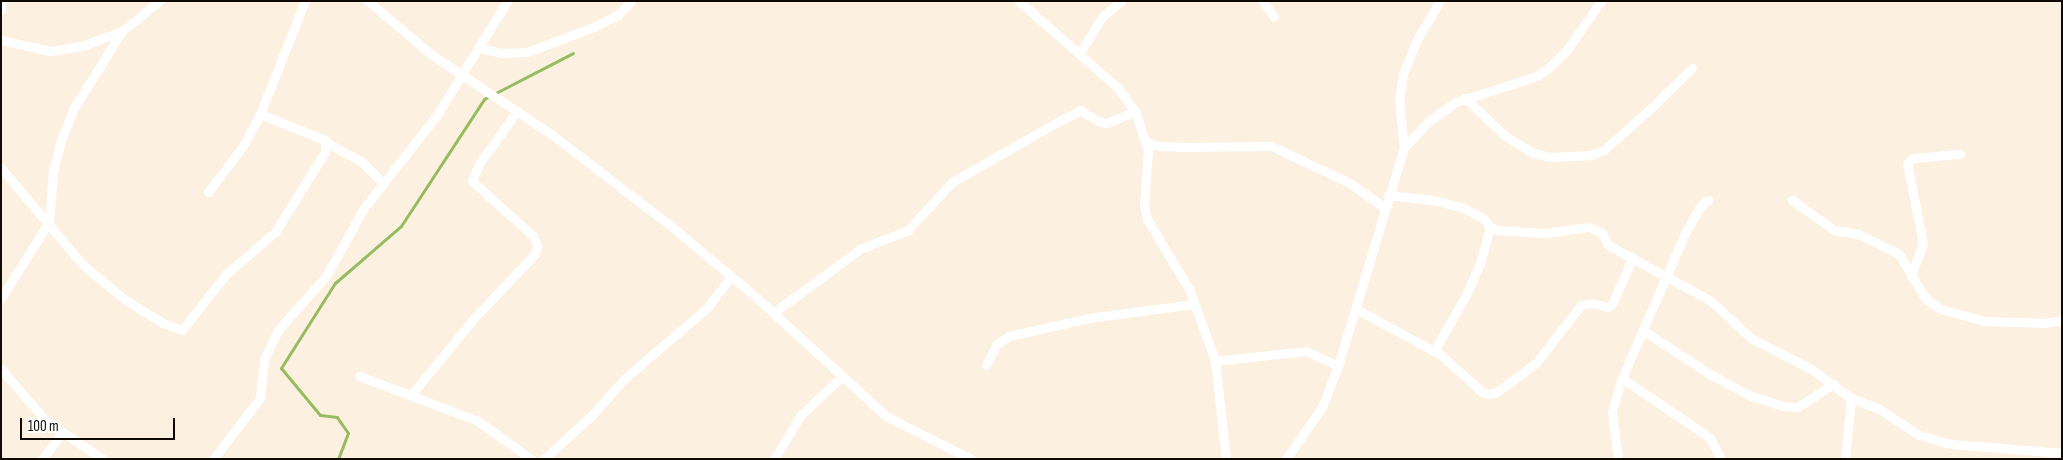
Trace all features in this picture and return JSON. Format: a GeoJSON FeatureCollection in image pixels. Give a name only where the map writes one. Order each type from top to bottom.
{"type":"FeatureCollection","features":[{"type":"Feature","properties":{"kind":"street"},"geometry":{"type":"LineString","coordinates":[[1,10],[2,1]]}},
{"type":"Feature","properties":{"kind":"street"},"geometry":{"type":"LineString","coordinates":[[1,40],[50,51],[82,46],[122,31],[159,1]]}},
{"type":"Feature","properties":{"kind":"street"},"geometry":{"type":"LineString","coordinates":[[208,192],[243,146],[260,114],[305,1]]}},
{"type":"Feature","properties":{"kind":"street"},"geometry":{"type":"LineString","coordinates":[[368,1],[461,75],[517,111],[651,210],[774,313],[841,377],[886,416],[971,459]]}},
{"type":"Feature","properties":{"kind":"street"},"geometry":{"type":"LineString","coordinates":[[213,459],[260,398],[264,359],[278,330],[326,276],[364,208],[413,149],[480,48],[507,1]]}},
{"type":"Feature","properties":{"kind":"street"},"geometry":{"type":"LineString","coordinates":[[480,48],[502,53],[527,52],[602,23],[618,15],[631,1]]}},
{"type":"Feature","properties":{"kind":"street"},"geometry":{"type":"LineString","coordinates":[[1019,1],[1118,88],[1135,111],[1146,141],[1144,205],[1147,219],[1194,304],[1216,361],[1226,459]]}},
{"type":"Feature","properties":{"kind":"street"},"geometry":{"type":"LineString","coordinates":[[1080,53],[1102,17],[1121,1]]}},
{"type":"Feature","properties":{"kind":"street"},"geometry":{"type":"LineString","coordinates":[[1263,1],[1274,17]]}},
{"type":"Feature","properties":{"kind":"street"},"geometry":{"type":"LineString","coordinates":[[1286,459],[1322,407],[1338,366],[1404,147],[1399,102],[1403,74],[1417,39],[1440,1]]}},
{"type":"Feature","properties":{"kind":"street"},"geometry":{"type":"LineString","coordinates":[[1404,147],[1428,122],[1465,98],[1537,76],[1551,66],[1566,51],[1601,1]]}},
{"type":"Feature","properties":{"kind":"street"},"geometry":{"type":"LineString","coordinates":[[1,298],[49,222],[53,172],[61,140],[87,86],[122,31]]}},
{"type":"Feature","properties":{"kind":"street"},"geometry":{"type":"LineString","coordinates":[[1465,98],[1505,136],[1533,153],[1558,157],[1592,155],[1605,149],[1692,68]]}},
{"type":"Feature","properties":{"kind":"street"},"geometry":{"type":"LineString","coordinates":[[774,313],[860,249],[908,230],[952,182],[1054,124],[1080,110],[1098,121],[1106,123],[1135,111]]}},
{"type":"Feature","properties":{"kind":"street"},"geometry":{"type":"LineString","coordinates":[[411,395],[469,325],[535,254],[537,244],[533,236],[472,181],[479,164],[517,111]]}},
{"type":"Feature","properties":{"kind":"street"},"geometry":{"type":"LineString","coordinates":[[260,114],[327,143],[362,162],[383,183]]}},
{"type":"Feature","properties":{"kind":"street"},"geometry":{"type":"LineString","coordinates":[[1146,141],[1158,146],[1182,148],[1271,146],[1350,183],[1385,208]]}},
{"type":"Feature","properties":{"kind":"street"},"geometry":{"type":"LineString","coordinates":[[1,168],[49,222],[72,254],[124,299],[163,323],[182,330],[226,274],[275,232],[325,152],[327,143]]}},
{"type":"Feature","properties":{"kind":"street"},"geometry":{"type":"LineString","coordinates":[[1911,276],[1923,243],[1907,164],[1913,158],[1960,154]]}},
{"type":"Feature","properties":{"kind":"street"},"geometry":{"type":"LineString","coordinates":[[1388,196],[1433,200],[1461,207],[1483,218],[1490,227],[1524,233],[1589,227],[1602,233],[1608,245],[1667,275],[1712,301],[1744,333],[1811,368],[1851,398],[1892,417],[1919,435],[1944,442],[2062,453]]}},
{"type":"Feature","properties":{"kind":"street"},"geometry":{"type":"LineString","coordinates":[[1618,459],[1612,412],[1622,378],[1693,218],[1701,206],[1709,200]]}},
{"type":"Feature","properties":{"kind":"street"},"geometry":{"type":"LineString","coordinates":[[1792,200],[1834,230],[1858,234],[1891,248],[1899,254],[1925,298],[1954,315],[1985,321],[2044,323],[2062,320]]}},
{"type":"Feature","properties":{"kind":"street"},"geometry":{"type":"LineString","coordinates":[[1434,351],[1466,295],[1480,264],[1490,227]]}},
{"type":"Feature","properties":{"kind":"street"},"geometry":{"type":"LineString","coordinates":[[1356,309],[1434,351],[1482,392],[1498,392],[1536,363],[1581,305],[1592,303],[1608,307],[1612,304],[1633,257]]}},
{"type":"Feature","properties":{"kind":"street"},"geometry":{"type":"LineString","coordinates":[[544,459],[592,415],[625,378],[707,308],[730,277]]}},
{"type":"Feature","properties":{"kind":"street"},"geometry":{"type":"LineString","coordinates":[[986,365],[996,345],[1010,336],[1089,318],[1194,304]]}},
{"type":"Feature","properties":{"kind":"street"},"geometry":{"type":"LineString","coordinates":[[1642,330],[1713,376],[1749,395],[1782,406],[1798,407],[1833,384]]}},
{"type":"Feature","properties":{"kind":"street"},"geometry":{"type":"LineString","coordinates":[[1216,361],[1306,351],[1338,366]]}},
{"type":"Feature","properties":{"kind":"street"},"geometry":{"type":"LineString","coordinates":[[1,369],[28,403],[62,433],[103,459]]}},
{"type":"Feature","properties":{"kind":"street"},"geometry":{"type":"LineString","coordinates":[[360,376],[478,421],[531,459]]}},
{"type":"Feature","properties":{"kind":"street"},"geometry":{"type":"LineString","coordinates":[[774,459],[800,416],[841,377]]}},
{"type":"Feature","properties":{"kind":"street"},"geometry":{"type":"LineString","coordinates":[[1622,378],[1676,412],[1710,438],[1721,459]]}},
{"type":"Feature","properties":{"kind":"street"},"geometry":{"type":"LineString","coordinates":[[1845,459],[1851,398]]}},
{"type":"Feature","properties":{"kind":"street"},"geometry":{"type":"LineString","coordinates":[[42,459],[62,433]]}},
{"type":"Feature","properties":{"kind":"waterway"},"geometry":{"type":"LineString","coordinates":[[338,459],[348,433],[337,417],[320,415],[281,368],[335,283],[401,226],[484,99],[573,53]]}}]}
